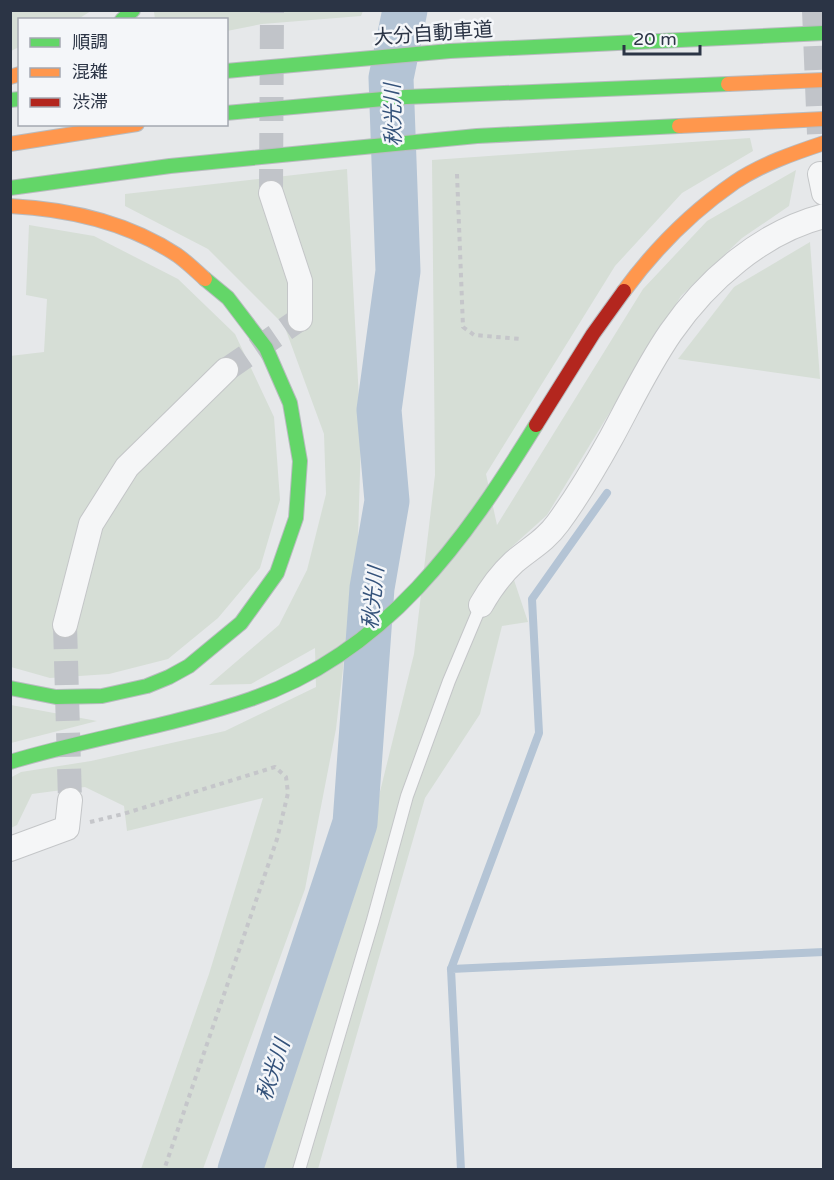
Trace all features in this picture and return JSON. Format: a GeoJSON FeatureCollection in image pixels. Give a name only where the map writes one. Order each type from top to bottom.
{"type":"FeatureCollection","features":[{"type":"Feature","properties":{"kind":"highway"},"geometry":{"type":"LineString","coordinates":[[541,33],[628,33],[731,37]]}},
{"type":"Feature","properties":{"kind":"highway","name":"大分自動車道"},"geometry":{"type":"LineString","coordinates":[[228,71],[326,61],[608,41],[824,33]]}},
{"type":"Feature","properties":{"kind":"highway"},"geometry":{"type":"LineString","coordinates":[[228,113],[406,97],[824,80]]}},
{"type":"Feature","properties":{"kind":"highway"},"geometry":{"type":"LineString","coordinates":[[10,188],[170,166],[324,149],[477,136],[824,119]]}},
{"type":"Feature","properties":{"kind":"highway"},"geometry":{"type":"LineString","coordinates":[[10,144],[124,126]]}},
{"type":"Feature","properties":{"kind":"highway"},"geometry":{"type":"LineString","coordinates":[[10,762],[49,750],[223,708],[302,677],[358,641],[387,618],[442,562],[497,489],[592,337],[657,249],[709,201],[738,180],[770,164],[824,143]]}},
{"type":"Feature","properties":{"kind":"highway"},"geometry":{"type":"LineString","coordinates":[[10,206],[59,210],[114,224],[177,255],[206,277],[251,327],[274,364],[293,413],[299,443],[301,472],[300,503],[294,534],[283,565],[267,592],[248,617],[225,641],[199,660],[156,684],[107,696],[55,697],[10,688]]}},
{"type":"Feature","properties":{"kind":"street"},"geometry":{"type":"LineString","coordinates":[[271,194],[300,281],[300,319]]}},
{"type":"Feature","properties":{"kind":"street"},"geometry":{"type":"LineString","coordinates":[[481,605],[491,586],[514,562],[535,548],[556,525],[609,441],[671,331],[713,282],[754,247],[799,222],[824,216]]}},
{"type":"Feature","properties":{"kind":"street"},"geometry":{"type":"LineString","coordinates":[[65,625],[91,524],[127,466],[226,370]]}},
{"type":"Feature","properties":{"kind":"street"},"geometry":{"type":"LineString","coordinates":[[10,849],[67,828],[70,800]]}},
{"type":"Feature","properties":{"kind":"lane"},"geometry":{"type":"LineString","coordinates":[[299,1170],[370,932],[407,796],[449,681],[481,605]]}},
{"type":"Feature","properties":{"kind":"path"},"geometry":{"type":"LineString","coordinates":[[457,174],[463,327],[474,335],[520,339]]}},
{"type":"Feature","properties":{"kind":"path"},"geometry":{"type":"LineString","coordinates":[[67,828],[123,814],[275,767],[286,777],[288,793],[277,839],[164,1170]]}},
{"type":"Feature","properties":{"kind":"shaded area"},"geometry":{"type":"Polygon","coordinates":[[[11,10],[91,10],[80,18],[18,18],[18,48],[11,51],[11,10]]]}},
{"type":"Feature","properties":{"kind":"shaded area"},"geometry":{"type":"Polygon","coordinates":[[[156,10],[363,10],[361,16],[262,24],[228,31],[228,18],[155,18],[156,10]]]}},
{"type":"Feature","properties":{"kind":"shaded area"},"geometry":{"type":"Polygon","coordinates":[[[750,138],[753,151],[682,193],[615,266],[486,474],[497,525],[643,289],[707,221],[796,170],[789,206],[742,238],[681,296],[547,515],[505,553],[528,622],[502,626],[480,714],[425,798],[318,1169],[263,1170],[355,893],[414,654],[435,475],[432,160],[750,138]]]}},
{"type":"Feature","properties":{"kind":"shaded area"},"geometry":{"type":"Polygon","coordinates":[[[347,169],[361,438],[358,539],[336,729],[305,889],[203,1169],[141,1169],[209,974],[263,798],[127,831],[124,806],[85,787],[32,794],[17,825],[11,828],[10,778],[21,772],[91,761],[225,731],[316,687],[315,648],[251,684],[209,685],[279,625],[307,570],[326,494],[324,434],[284,325],[208,249],[125,206],[125,194],[347,169]]]}},
{"type":"Feature","properties":{"kind":"shaded area"},"geometry":{"type":"Polygon","coordinates":[[[29,225],[94,236],[178,279],[235,334],[274,417],[280,500],[260,568],[218,618],[168,659],[109,674],[50,678],[11,667],[10,356],[44,352],[47,299],[26,295],[29,225]]]}},
{"type":"Feature","properties":{"kind":"shaded area"},"geometry":{"type":"Polygon","coordinates":[[[810,242],[820,379],[678,359],[734,287],[810,242]]]}},
{"type":"Feature","properties":{"kind":"shaded area"},"geometry":{"type":"Polygon","coordinates":[[[11,705],[97,721],[11,743],[11,705]]]}},
{"type":"Feature","properties":{"kind":"waterway","name":"秋光川"},"geometry":{"type":"LineString","coordinates":[[240,1170],[355,823],[372,588],[387,501],[379,410],[398,271],[391,78],[405,10]]}},
{"type":"Feature","properties":{"kind":"waterway"},"geometry":{"type":"LineString","coordinates":[[451,969],[539,733],[532,599],[607,493]]}},
{"type":"Feature","properties":{"kind":"waterway"},"geometry":{"type":"LineString","coordinates":[[461,1170],[451,969],[824,952]]}},
{"type":"Feature","properties":{"kind":"tunnel"},"geometry":{"type":"LineString","coordinates":[[271,193],[272,10]]}},
{"type":"Feature","properties":{"kind":"tunnel"},"geometry":{"type":"LineString","coordinates":[[814,10],[819,134]]}},
{"type":"Feature","properties":{"kind":"tunnel"},"geometry":{"type":"LineString","coordinates":[[226,370],[300,319]]}},
{"type":"Feature","properties":{"kind":"tunnel"},"geometry":{"type":"LineString","coordinates":[[65,625],[70,800]]}},
{"type":"Feature","properties":{"kind":"traffic: fast"},"geometry":{"type":"LineString","coordinates":[[124,18],[133,10]]}},
{"type":"Feature","properties":{"kind":"traffic: fast"},"geometry":{"type":"LineString","coordinates":[[228,71],[450,51],[824,33]]}},
{"type":"Feature","properties":{"kind":"traffic: fast"},"geometry":{"type":"LineString","coordinates":[[228,113],[406,97],[728,84]]}},
{"type":"Feature","properties":{"kind":"traffic: fast"},"geometry":{"type":"LineString","coordinates":[[10,100],[18,99]]}},
{"type":"Feature","properties":{"kind":"traffic: fast"},"geometry":{"type":"LineString","coordinates":[[10,188],[170,166],[477,136],[679,126]]}},
{"type":"Feature","properties":{"kind":"traffic: fast"},"geometry":{"type":"LineString","coordinates":[[10,688],[56,697],[102,696],[147,686],[169,677],[189,666],[241,623],[277,573],[296,518],[300,461],[290,403],[266,348],[228,298],[205,279]]}},
{"type":"Feature","properties":{"kind":"traffic: fast"},"geometry":{"type":"LineString","coordinates":[[10,762],[192,717],[251,699],[299,679],[342,653],[382,622],[418,588],[481,510],[536,425]]}},
{"type":"Feature","properties":{"kind":"traffic: slow"},"geometry":{"type":"LineString","coordinates":[[10,77],[18,75]]}},
{"type":"Feature","properties":{"kind":"traffic: slow"},"geometry":{"type":"LineString","coordinates":[[728,84],[824,80]]}},
{"type":"Feature","properties":{"kind":"traffic: slow"},"geometry":{"type":"LineString","coordinates":[[679,126],[824,119]]}},
{"type":"Feature","properties":{"kind":"traffic: slow"},"geometry":{"type":"LineString","coordinates":[[10,144],[124,126]]}},
{"type":"Feature","properties":{"kind":"traffic: slow"},"geometry":{"type":"LineString","coordinates":[[624,291],[675,232],[719,193],[767,164],[824,143]]}},
{"type":"Feature","properties":{"kind":"traffic: slow"},"geometry":{"type":"LineString","coordinates":[[10,206],[76,214],[118,226],[177,255],[205,279]]}},
{"type":"Feature","properties":{"kind":"traffic: jam"},"geometry":{"type":"LineString","coordinates":[[536,425],[593,334],[624,291]]}}]}
